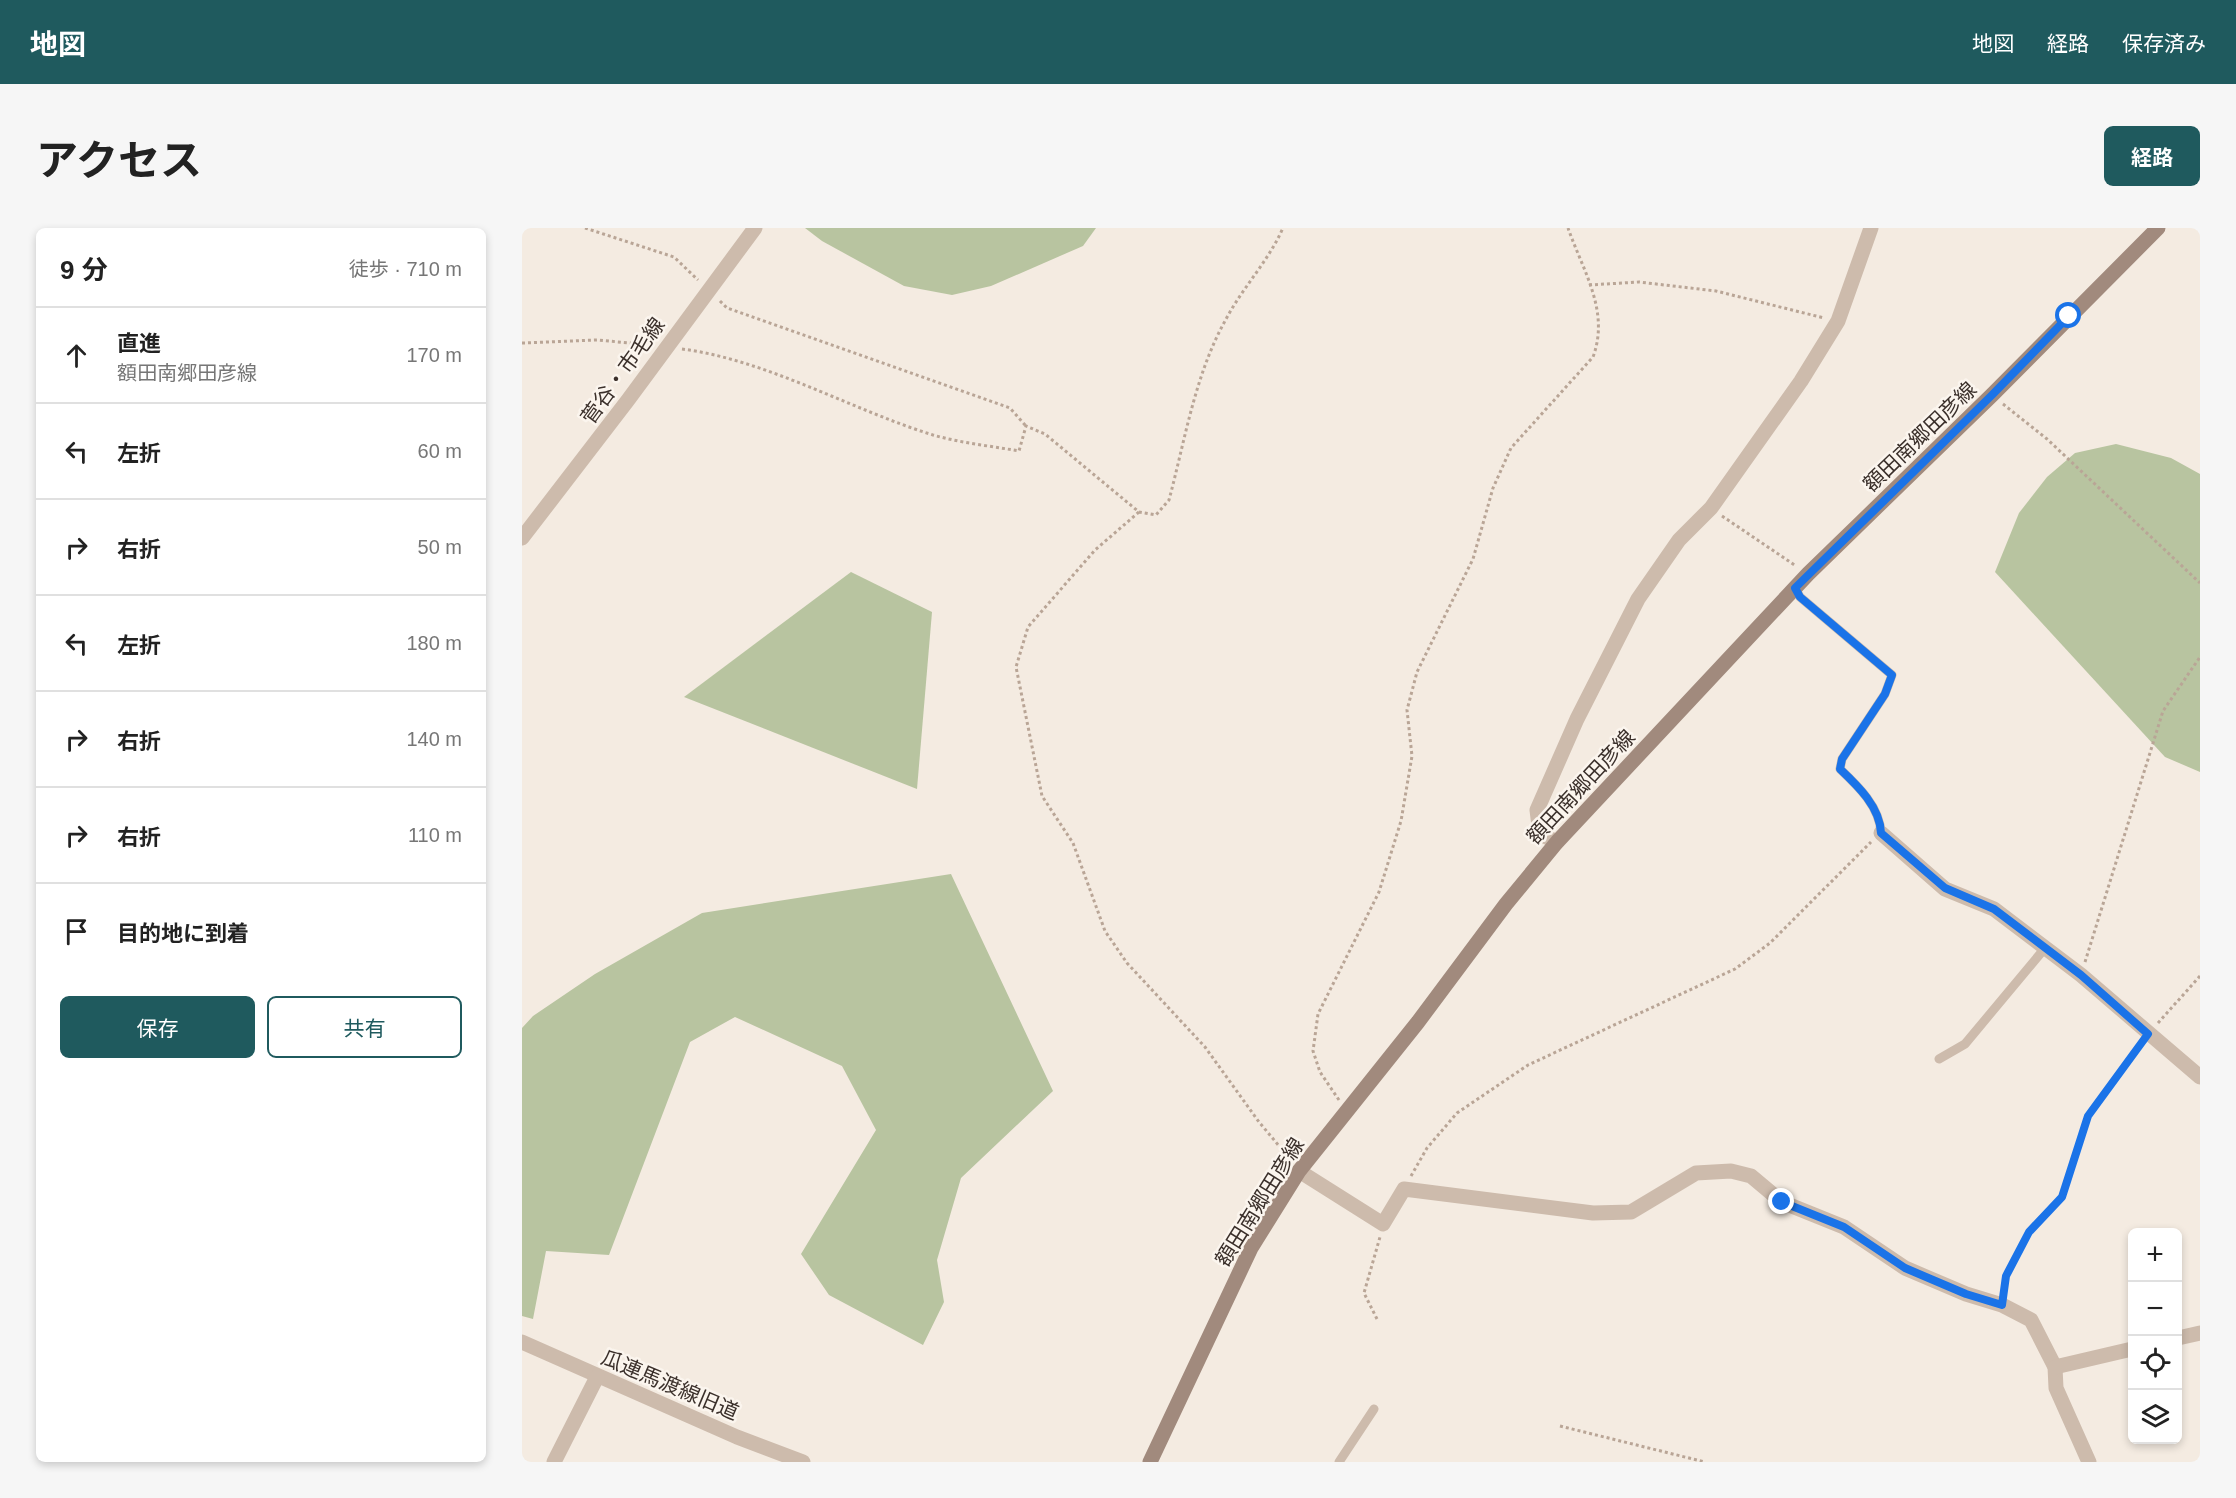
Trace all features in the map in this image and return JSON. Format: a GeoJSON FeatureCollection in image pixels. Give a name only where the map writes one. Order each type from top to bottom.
{"type":"FeatureCollection","features":[{"type":"Feature","properties":{"kind":"main road","name":"額田南郷田彦線"},"geometry":{"type":"LineString","coordinates":[[1150,1462],[1251,1248],[1299,1171],[1506,904],[1557,842],[1808,574],[1992,395],[2158,228]]}},
{"type":"Feature","properties":{"kind":"street","name":"菅谷・市毛線"},"geometry":{"type":"LineString","coordinates":[[522,537],[755,228]]}},
{"type":"Feature","properties":{"kind":"street"},"geometry":{"type":"LineString","coordinates":[[1557,842],[1539,834],[1537,810],[1577,719],[1638,599],[1679,540],[1711,508],[1801,381],[1838,321],[1871,228]]}},
{"type":"Feature","properties":{"kind":"street"},"geometry":{"type":"LineString","coordinates":[[1881,833],[1945,888],[1994,909],[2081,975],[2200,1077]]}},
{"type":"Feature","properties":{"kind":"street"},"geometry":{"type":"LineString","coordinates":[[1299,1171],[1383,1224],[1404,1189],[1593,1213],[1631,1212],[1696,1173],[1731,1171],[1751,1176],[1782,1202],[1844,1227],[1905,1268],[1966,1294],[2002,1305],[2031,1320],[2055,1367],[2056,1388],[2089,1462]]}},
{"type":"Feature","properties":{"kind":"street"},"geometry":{"type":"LineString","coordinates":[[2182,1337],[2200,1333]]}},
{"type":"Feature","properties":{"kind":"street","name":"瓜連馬渡線旧道"},"geometry":{"type":"LineString","coordinates":[[522,1342],[737,1437],[803,1462]]}},
{"type":"Feature","properties":{"kind":"street"},"geometry":{"type":"LineString","coordinates":[[2055,1367],[2128,1350]]}},
{"type":"Feature","properties":{"kind":"street"},"geometry":{"type":"LineString","coordinates":[[554,1462],[597,1377]]}},
{"type":"Feature","properties":{"kind":"lane"},"geometry":{"type":"LineString","coordinates":[[1795,588],[1800,597],[1892,675],[1885,694],[1842,759],[1840,769],[1861,789],[1880,820],[1881,833]]}},
{"type":"Feature","properties":{"kind":"lane"},"geometry":{"type":"LineString","coordinates":[[1939,1059],[1965,1044],[2045,948]]}},
{"type":"Feature","properties":{"kind":"lane"},"geometry":{"type":"LineString","coordinates":[[1339,1462],[1374,1409]]}},
{"type":"Feature","properties":{"kind":"path"},"geometry":{"type":"LineString","coordinates":[[585,228],[674,257],[727,308],[1010,408],[1026,426],[1045,434],[1139,512],[1156,515],[1169,500],[1204,366],[1225,320],[1275,245],[1283,228]]}},
{"type":"Feature","properties":{"kind":"path"},"geometry":{"type":"LineString","coordinates":[[1347,1111],[1320,1072],[1313,1051],[1318,1014],[1379,892],[1401,821],[1412,756],[1407,710],[1417,672],[1473,559],[1493,488],[1511,448],[1593,357],[1600,338],[1598,303],[1568,228]]}},
{"type":"Feature","properties":{"kind":"path"},"geometry":{"type":"LineString","coordinates":[[1589,285],[1639,282],[1716,291],[1838,321]]}},
{"type":"Feature","properties":{"kind":"path"},"geometry":{"type":"LineString","coordinates":[[522,343],[597,340],[704,352],[740,363],[935,436],[1019,451],[1026,426]]}},
{"type":"Feature","properties":{"kind":"path"},"geometry":{"type":"LineString","coordinates":[[1992,395],[2047,439],[2200,583]]}},
{"type":"Feature","properties":{"kind":"path"},"geometry":{"type":"LineString","coordinates":[[1711,508],[1808,574]]}},
{"type":"Feature","properties":{"kind":"path"},"geometry":{"type":"LineString","coordinates":[[1139,512],[1095,550],[1028,627],[1016,667],[1042,796],[1073,843],[1110,939],[1127,963],[1205,1047],[1259,1122],[1299,1171]]}},
{"type":"Feature","properties":{"kind":"path"},"geometry":{"type":"LineString","coordinates":[[2081,975],[2163,711],[2200,657]]}},
{"type":"Feature","properties":{"kind":"path"},"geometry":{"type":"LineString","coordinates":[[1404,1189],[1427,1148],[1457,1113],[1527,1065],[1735,969],[1770,943],[1881,833]]}},
{"type":"Feature","properties":{"kind":"path"},"geometry":{"type":"LineString","coordinates":[[2002,1305],[2006,1276],[2029,1232],[2062,1197],[2088,1116],[2148,1034],[2200,976]]}},
{"type":"Feature","properties":{"kind":"path"},"geometry":{"type":"LineString","coordinates":[[1377,1319],[1364,1293],[1383,1224]]}},
{"type":"Feature","properties":{"kind":"path"},"geometry":{"type":"LineString","coordinates":[[1560,1426],[1698,1458],[1705,1462]]}},
{"type":"Feature","properties":{"kind":"green space"},"geometry":{"type":"Polygon","coordinates":[[[805,228],[1096,228],[1083,246],[991,286],[952,295],[904,286],[822,241],[805,228]]]}},
{"type":"Feature","properties":{"kind":"green space"},"geometry":{"type":"Polygon","coordinates":[[[2116,444],[2171,458],[2200,474],[2200,772],[2165,757],[1995,572],[2019,513],[2047,477],[2075,453],[2116,444]]]}},
{"type":"Feature","properties":{"kind":"green space"},"geometry":{"type":"Polygon","coordinates":[[[851,572],[932,612],[917,789],[684,697],[851,572]]]}},
{"type":"Feature","properties":{"kind":"green space"},"geometry":{"type":"Polygon","coordinates":[[[951,874],[1053,1091],[961,1178],[937,1260],[944,1302],[923,1345],[829,1295],[801,1254],[876,1130],[842,1066],[735,1017],[690,1042],[609,1255],[546,1251],[533,1319],[522,1316],[522,1028],[533,1016],[595,974],[702,913],[951,874]]]}},
{"type":"Feature","properties":{"kind":"route"},"geometry":{"type":"LineString","coordinates":[[1782,1202],[1844,1227],[1905,1268],[1966,1294],[2002,1305],[2006,1276],[2029,1232],[2062,1197],[2088,1116],[2148,1034],[2081,975],[1994,909],[1945,888],[1881,833],[1880,820],[1861,789],[1840,769],[1842,759],[1855,736],[1885,694],[1892,675],[1800,597],[1795,588],[1992,395],[2069,316]]}}]}
